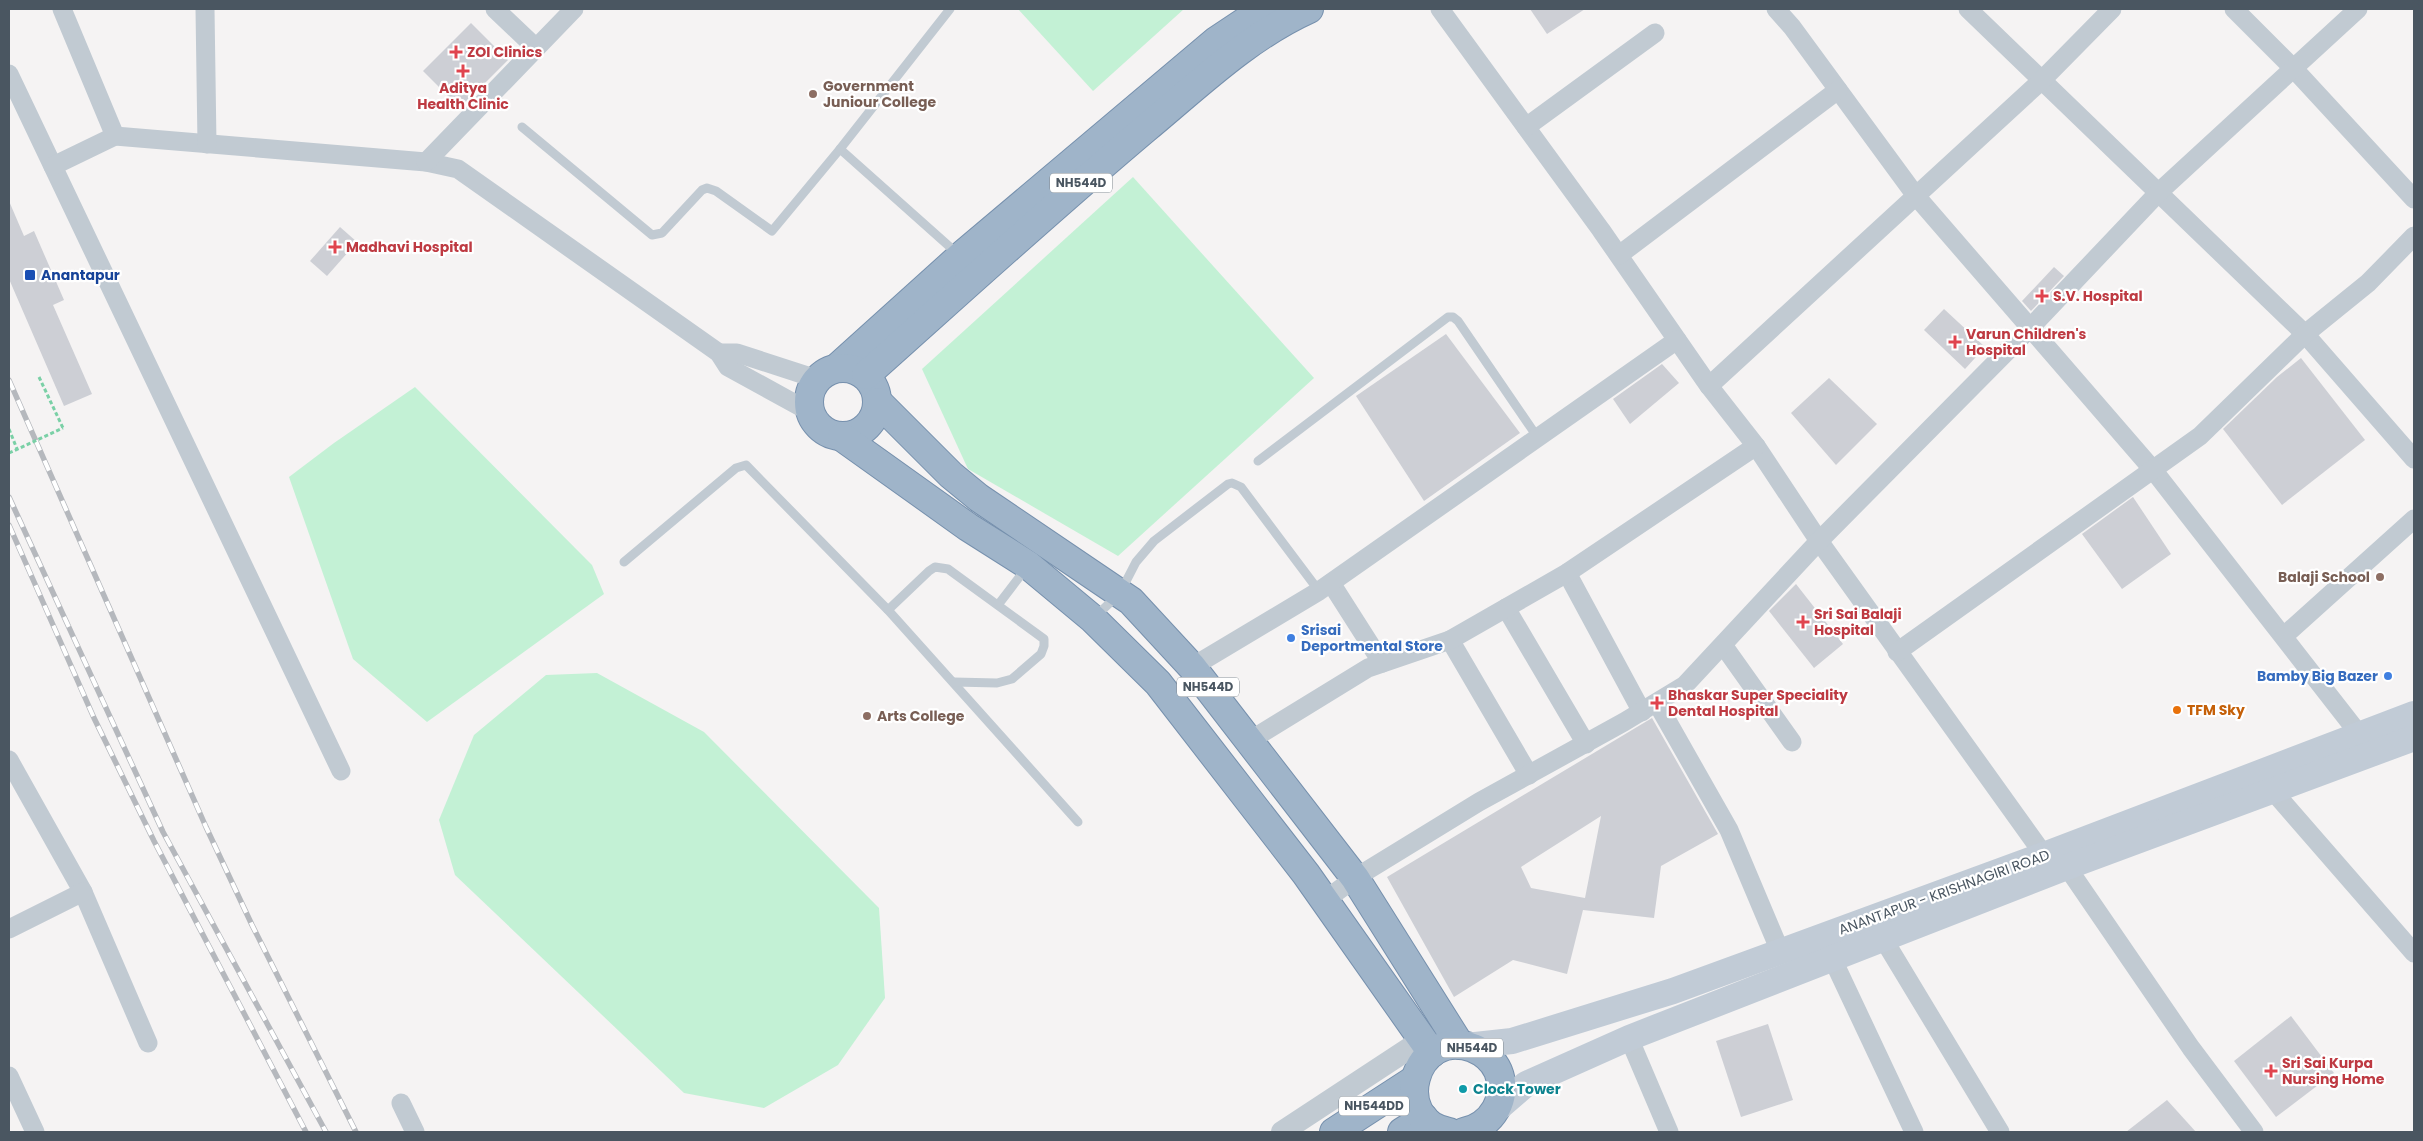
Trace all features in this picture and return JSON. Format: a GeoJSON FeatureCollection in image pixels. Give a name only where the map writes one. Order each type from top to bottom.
{"type":"FeatureCollection","features":[{"type":"Feature","properties":{"kind":"highway","name":"NH544D"},"geometry":{"type":"LineString","coordinates":[[1264,9],[1216,41],[961,256],[828,373],[811,389],[809,400],[810,412],[822,430],[832,435],[842,436],[968,527],[1036,554],[1120,593],[1131,601],[1192,666],[1355,878],[1463,1045],[1479,1050],[1490,1059],[1497,1070],[1501,1090],[1496,1110]]}},
{"type":"Feature","properties":{"kind":"highway","name":"NH544D"},"geometry":{"type":"LineString","coordinates":[[1309,9],[1271,29],[1215,70],[1064,197],[866,375],[873,383],[878,402],[951,476],[1036,554],[1093,619],[1158,683],[1306,874],[1427,1046],[1414,1080]]}},
{"type":"Feature","properties":{"kind":"highway"},"geometry":{"type":"LineString","coordinates":[[828,373],[858,370],[866,375]]}},
{"type":"Feature","properties":{"kind":"highway"},"geometry":{"type":"LineString","coordinates":[[842,436],[853,435],[871,423],[876,413],[878,402]]}},
{"type":"Feature","properties":{"kind":"highway","name":"ANANTAPUR - KRISHNAGIRI ROAD"},"geometry":{"type":"LineString","coordinates":[[1427,1046],[1463,1045]]}},
{"type":"Feature","properties":{"kind":"highway"},"geometry":{"type":"LineString","coordinates":[[1414,1080],[1413,1094],[1417,1107],[1434,1129]]}},
{"type":"Feature","properties":{"kind":"highway","name":"NH544DD"},"geometry":{"type":"LineString","coordinates":[[1334,1132],[1414,1080]]}},
{"type":"Feature","properties":{"kind":"highway","name":"ANANTAPUR - KRISHNAGIRI ROAD"},"geometry":{"type":"LineString","coordinates":[[1464,1132],[1474,1130],[1487,1122],[1496,1110]]}},
{"type":"Feature","properties":{"kind":"main road","name":"ANANTAPUR - KRISHNAGIRI ROAD"},"geometry":{"type":"LineString","coordinates":[[1463,1045],[1512,1041],[1673,991],[2044,855],[2414,714]]}},
{"type":"Feature","properties":{"kind":"main road","name":"ANANTAPUR - KRISHNAGIRI ROAD"},"geometry":{"type":"LineString","coordinates":[[1496,1110],[1526,1084],[1629,1038],[2068,867],[2414,738]]}},
{"type":"Feature","properties":{"kind":"street"},"geometry":{"type":"LineString","coordinates":[[62,9],[115,136]]}},
{"type":"Feature","properties":{"kind":"street"},"geometry":{"type":"LineString","coordinates":[[204,9],[207,144]]}},
{"type":"Feature","properties":{"kind":"street"},"geometry":{"type":"LineString","coordinates":[[495,9],[536,48]]}},
{"type":"Feature","properties":{"kind":"street"},"geometry":{"type":"LineString","coordinates":[[426,162],[574,9]]}},
{"type":"Feature","properties":{"kind":"street"},"geometry":{"type":"LineString","coordinates":[[1440,9],[1619,255],[1709,386],[1756,446],[1819,541],[1897,652],[2044,855]]}},
{"type":"Feature","properties":{"kind":"street"},"geometry":{"type":"LineString","coordinates":[[1776,9],[1792,27],[1916,196],[2154,471],[2359,734]]}},
{"type":"Feature","properties":{"kind":"street"},"geometry":{"type":"LineString","coordinates":[[1968,9],[2305,334],[2414,459]]}},
{"type":"Feature","properties":{"kind":"street"},"geometry":{"type":"LineString","coordinates":[[1709,386],[2042,80],[2112,9]]}},
{"type":"Feature","properties":{"kind":"street"},"geometry":{"type":"LineString","coordinates":[[2234,9],[2294,69],[2414,198]]}},
{"type":"Feature","properties":{"kind":"street"},"geometry":{"type":"LineString","coordinates":[[1324,901],[1355,878],[1479,802],[1586,744],[1685,685],[1819,541],[2030,328],[2159,192],[2358,9]]}},
{"type":"Feature","properties":{"kind":"street"},"geometry":{"type":"LineString","coordinates":[[1526,127],[1655,33]]}},
{"type":"Feature","properties":{"kind":"street"},"geometry":{"type":"LineString","coordinates":[[9,74],[341,771]]}},
{"type":"Feature","properties":{"kind":"street"},"geometry":{"type":"LineString","coordinates":[[1619,255],[1838,90]]}},
{"type":"Feature","properties":{"kind":"street"},"geometry":{"type":"LineString","coordinates":[[53,166],[115,136],[426,162],[458,169],[720,353],[728,366],[810,412]]}},
{"type":"Feature","properties":{"kind":"street"},"geometry":{"type":"LineString","coordinates":[[1897,652],[2040,549],[2154,471],[2200,436],[2305,334],[2368,283],[2414,236]]}},
{"type":"Feature","properties":{"kind":"street"},"geometry":{"type":"LineString","coordinates":[[1192,666],[1325,587],[1677,340]]}},
{"type":"Feature","properties":{"kind":"street"},"geometry":{"type":"LineString","coordinates":[[720,353],[737,353],[828,373]]}},
{"type":"Feature","properties":{"kind":"street"},"geometry":{"type":"LineString","coordinates":[[1249,740],[1368,668],[1450,640],[1567,573],[1756,446]]}},
{"type":"Feature","properties":{"kind":"street"},"geometry":{"type":"LineString","coordinates":[[2284,636],[2414,519]]}},
{"type":"Feature","properties":{"kind":"street"},"geometry":{"type":"LineString","coordinates":[[1567,573],[1649,707],[1729,830],[1780,952]]}},
{"type":"Feature","properties":{"kind":"street"},"geometry":{"type":"LineString","coordinates":[[1325,587],[1382,663]]}},
{"type":"Feature","properties":{"kind":"street"},"geometry":{"type":"LineString","coordinates":[[1506,608],[1586,744]]}},
{"type":"Feature","properties":{"kind":"street"},"geometry":{"type":"LineString","coordinates":[[1450,640],[1529,775]]}},
{"type":"Feature","properties":{"kind":"street"},"geometry":{"type":"LineString","coordinates":[[1723,645],[1792,742]]}},
{"type":"Feature","properties":{"kind":"street"},"geometry":{"type":"LineString","coordinates":[[9,760],[83,892],[148,1043]]}},
{"type":"Feature","properties":{"kind":"street"},"geometry":{"type":"LineString","coordinates":[[2273,791],[2414,953]]}},
{"type":"Feature","properties":{"kind":"street"},"geometry":{"type":"LineString","coordinates":[[2068,867],[2191,1048],[2254,1132]]}},
{"type":"Feature","properties":{"kind":"street"},"geometry":{"type":"LineString","coordinates":[[9,929],[83,892]]}},
{"type":"Feature","properties":{"kind":"street"},"geometry":{"type":"LineString","coordinates":[[1884,940],[2000,1132]]}},
{"type":"Feature","properties":{"kind":"street"},"geometry":{"type":"LineString","coordinates":[[1833,960],[1914,1132]]}},
{"type":"Feature","properties":{"kind":"street"},"geometry":{"type":"LineString","coordinates":[[1629,1038],[1669,1132]]}},
{"type":"Feature","properties":{"kind":"street"},"geometry":{"type":"LineString","coordinates":[[1282,1132],[1427,1046]]}},
{"type":"Feature","properties":{"kind":"street"},"geometry":{"type":"LineString","coordinates":[[9,1076],[14,1101],[36,1132]]}},
{"type":"Feature","properties":{"kind":"street"},"geometry":{"type":"LineString","coordinates":[[401,1103],[415,1132]]}},
{"type":"Feature","properties":{"kind":"lane"},"geometry":{"type":"LineString","coordinates":[[522,127],[652,235],[657,236],[707,188],[716,192],[768,231],[774,230],[950,9]]}},
{"type":"Feature","properties":{"kind":"lane"},"geometry":{"type":"LineString","coordinates":[[840,149],[961,256]]}},
{"type":"Feature","properties":{"kind":"lane"},"geometry":{"type":"LineString","coordinates":[[1258,461],[1448,317],[1453,317],[1458,321],[1538,438]]}},
{"type":"Feature","properties":{"kind":"lane"},"geometry":{"type":"LineString","coordinates":[[624,562],[736,468],[746,465],[888,610],[1078,822]]}},
{"type":"Feature","properties":{"kind":"lane"},"geometry":{"type":"LineString","coordinates":[[1093,619],[1120,593],[1136,562],[1154,541],[1228,484],[1232,483],[1241,487],[1325,587]]}},
{"type":"Feature","properties":{"kind":"lane"},"geometry":{"type":"LineString","coordinates":[[998,605],[1036,554]]}},
{"type":"Feature","properties":{"kind":"lane"},"geometry":{"type":"LineString","coordinates":[[888,610],[929,571],[941,567],[998,605],[1044,639],[1044,646],[1040,654],[1012,680],[954,682]]}},
{"type":"Feature","properties":{"kind":"path"},"geometry":{"type":"LineString","coordinates":[[9,453],[63,428],[39,377]]}},
{"type":"Feature","properties":{"kind":"path"},"geometry":{"type":"LineString","coordinates":[[9,429],[17,449]]}},
{"type":"Feature","properties":{"kind":"green space"},"geometry":{"type":"Polygon","coordinates":[[[1018,9],[1184,9],[1093,91],[1018,9]]]}},
{"type":"Feature","properties":{"kind":"green space"},"geometry":{"type":"Polygon","coordinates":[[[1133,177],[1314,378],[1118,556],[968,469],[922,369],[1133,177]]]}},
{"type":"Feature","properties":{"kind":"green space"},"geometry":{"type":"Polygon","coordinates":[[[415,387],[592,565],[604,594],[427,722],[353,659],[289,477],[334,443],[415,387]]]}},
{"type":"Feature","properties":{"kind":"green space"},"geometry":{"type":"Polygon","coordinates":[[[597,673],[704,732],[879,908],[885,998],[838,1065],[764,1108],[684,1093],[455,875],[439,820],[474,735],[546,675],[597,673]]]}},
{"type":"Feature","properties":{"kind":"building"},"geometry":{"type":"Polygon","coordinates":[[[1530,9],[1585,9],[1547,34],[1530,9]]]}},
{"type":"Feature","properties":{"kind":"building"},"geometry":{"type":"Polygon","coordinates":[[[471,23],[508,60],[460,108],[423,71],[471,23]]]}},
{"type":"Feature","properties":{"kind":"building"},"geometry":{"type":"Polygon","coordinates":[[[9,201],[24,236],[34,231],[64,300],[53,305],[92,394],[64,406],[9,279],[9,201]]]}},
{"type":"Feature","properties":{"kind":"building"},"geometry":{"type":"Polygon","coordinates":[[[340,227],[357,242],[327,276],[310,261],[340,227]]]}},
{"type":"Feature","properties":{"kind":"building"},"geometry":{"type":"Polygon","coordinates":[[[2054,267],[2064,276],[2031,311],[2022,301],[2054,267]]]}},
{"type":"Feature","properties":{"kind":"building"},"geometry":{"type":"Polygon","coordinates":[[[1944,309],[1985,347],[1965,369],[1924,330],[1944,309]]]}},
{"type":"Feature","properties":{"kind":"building"},"geometry":{"type":"Polygon","coordinates":[[[1446,334],[1520,433],[1424,501],[1356,396],[1446,334]]]}},
{"type":"Feature","properties":{"kind":"building"},"geometry":{"type":"Polygon","coordinates":[[[2301,358],[2365,440],[2282,505],[2223,429],[2277,377],[2301,358]]]}},
{"type":"Feature","properties":{"kind":"building"},"geometry":{"type":"Polygon","coordinates":[[[1662,364],[1679,383],[1630,424],[1613,399],[1662,364]]]}},
{"type":"Feature","properties":{"kind":"building"},"geometry":{"type":"Polygon","coordinates":[[[1829,378],[1877,424],[1836,465],[1791,413],[1829,378]]]}},
{"type":"Feature","properties":{"kind":"building"},"geometry":{"type":"Polygon","coordinates":[[[2133,497],[2171,554],[2122,589],[2082,534],[2133,497]]]}},
{"type":"Feature","properties":{"kind":"building"},"geometry":{"type":"Polygon","coordinates":[[[1796,584],[1843,644],[1814,668],[1769,611],[1796,584]]]}},
{"type":"Feature","properties":{"kind":"building"},"geometry":{"type":"Polygon","coordinates":[[[1652,718],[1718,834],[1661,866],[1654,918],[1583,910],[1567,974],[1513,960],[1454,997],[1387,877],[1652,718]],[[1601,816],[1521,867],[1531,888],[1585,898],[1601,816]]]}},
{"type":"Feature","properties":{"kind":"building"},"geometry":{"type":"Polygon","coordinates":[[[2291,1016],[2334,1073],[2276,1117],[2234,1061],[2291,1016]]]}},
{"type":"Feature","properties":{"kind":"building"},"geometry":{"type":"Polygon","coordinates":[[[1768,1024],[1793,1100],[1741,1117],[1716,1041],[1768,1024]]]}},
{"type":"Feature","properties":{"kind":"building"},"geometry":{"type":"Polygon","coordinates":[[[2167,1100],[2196,1132],[2126,1132],[2167,1100]]]}},
{"type":"Feature","properties":{"kind":"railway"},"geometry":{"type":"LineString","coordinates":[[9,380],[206,827],[252,925],[356,1132]]}},
{"type":"Feature","properties":{"kind":"railway"},"geometry":{"type":"LineString","coordinates":[[9,497],[163,832],[326,1132]]}},
{"type":"Feature","properties":{"kind":"railway"},"geometry":{"type":"LineString","coordinates":[[9,525],[94,718],[154,841],[306,1132]]}},
{"type":"Feature","properties":{"kind":"place","name":"ZOI Clinics"},"geometry":{"type":"Point","coordinates":[456,52]}},
{"type":"Feature","properties":{"kind":"place","name":"Aditya Health Clinic"},"geometry":{"type":"Point","coordinates":[463,71]}},
{"type":"Feature","properties":{"kind":"place","name":"Government Juniour College"},"geometry":{"type":"Point","coordinates":[813,94]}},
{"type":"Feature","properties":{"kind":"place","name":"Madhavi Hospital"},"geometry":{"type":"Point","coordinates":[335,247]}},
{"type":"Feature","properties":{"kind":"place","name":"Anantapur"},"geometry":{"type":"Point","coordinates":[30,275]}},
{"type":"Feature","properties":{"kind":"place","name":"S.V. Hospital"},"geometry":{"type":"Point","coordinates":[2042,296]}},
{"type":"Feature","properties":{"kind":"place","name":"Varun Children's Hospital"},"geometry":{"type":"Point","coordinates":[1955,342]}},
{"type":"Feature","properties":{"kind":"place","name":"Balaji School"},"geometry":{"type":"Point","coordinates":[2380,577]}},
{"type":"Feature","properties":{"kind":"place","name":"Sri Sai Balaji Hospital"},"geometry":{"type":"Point","coordinates":[1803,622]}},
{"type":"Feature","properties":{"kind":"place","name":"Srisai Deportmental Store"},"geometry":{"type":"Point","coordinates":[1291,638]}},
{"type":"Feature","properties":{"kind":"place","name":"Bamby Big Bazer"},"geometry":{"type":"Point","coordinates":[2388,676]}},
{"type":"Feature","properties":{"kind":"place","name":"Bhaskar Super Speciality Dental Hospital"},"geometry":{"type":"Point","coordinates":[1657,703]}},
{"type":"Feature","properties":{"kind":"place","name":"TFM Sky"},"geometry":{"type":"Point","coordinates":[2177,710]}},
{"type":"Feature","properties":{"kind":"place","name":"Arts College"},"geometry":{"type":"Point","coordinates":[867,716]}},
{"type":"Feature","properties":{"kind":"place","name":"Sri Sai Kurpa Nursing Home"},"geometry":{"type":"Point","coordinates":[2271,1071]}},
{"type":"Feature","properties":{"kind":"place","name":"Clock Tower"},"geometry":{"type":"Point","coordinates":[1463,1089]}}]}
